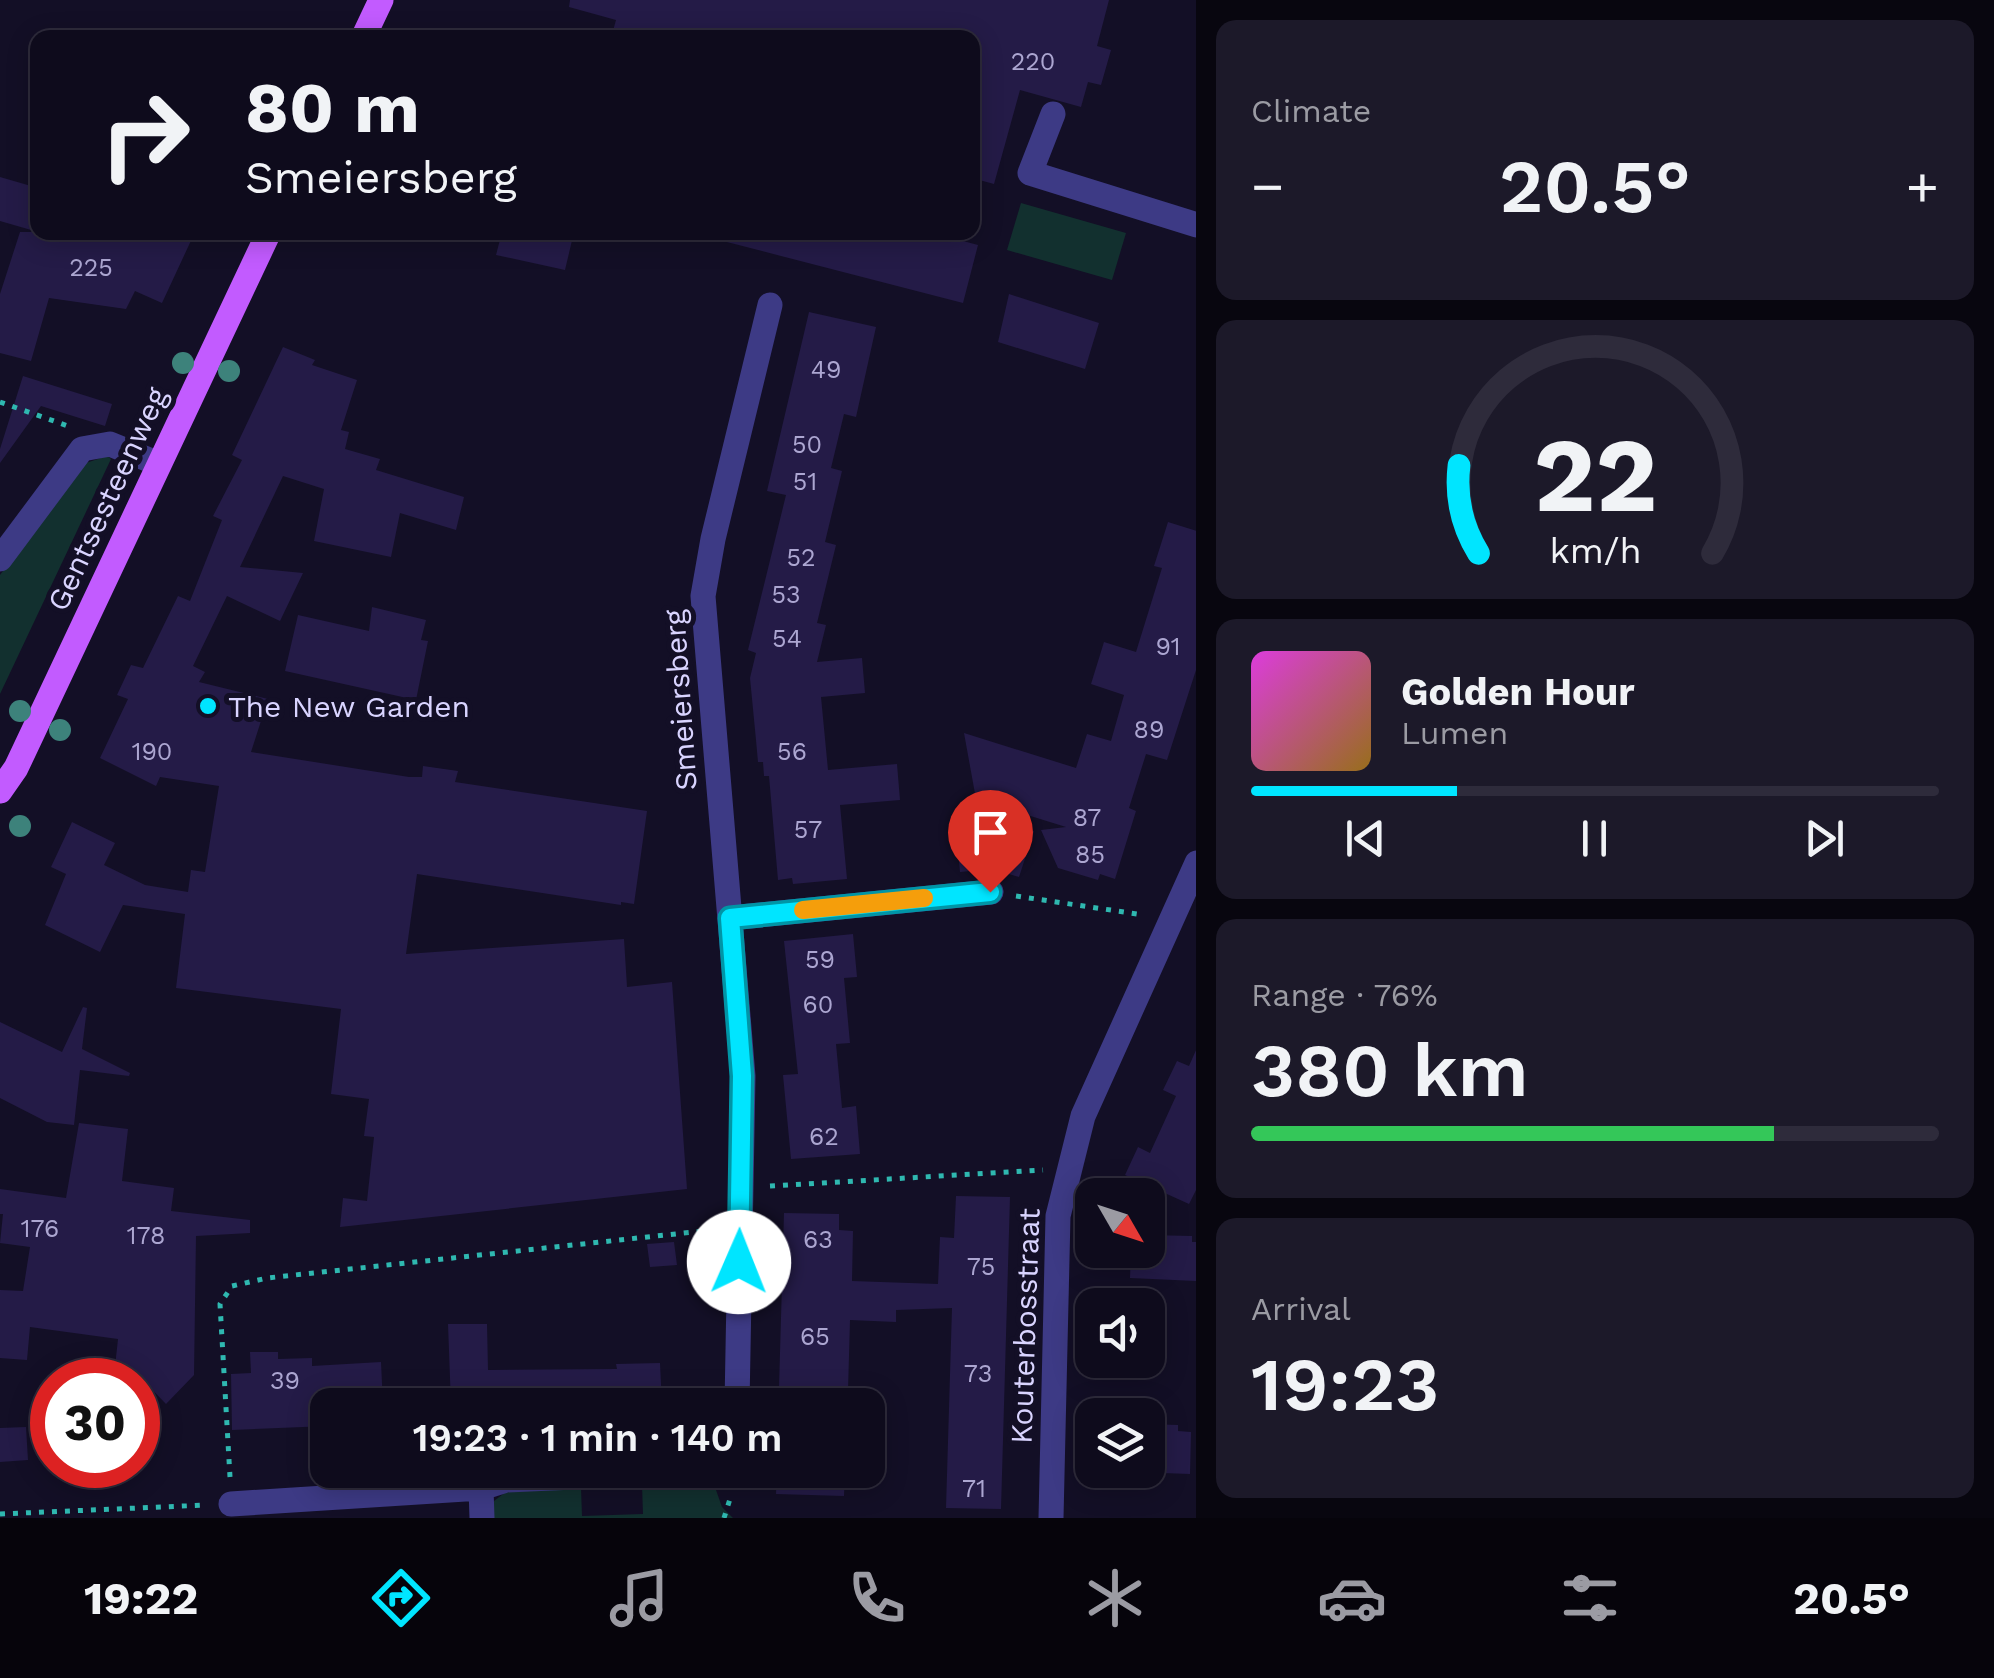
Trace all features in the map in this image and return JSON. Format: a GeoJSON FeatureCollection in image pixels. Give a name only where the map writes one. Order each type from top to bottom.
{"type":"FeatureCollection","features":[{"type":"Feature","properties":{"kind":"main road"},"geometry":{"type":"LineString","coordinates":[[367,30],[380,0]]}},
{"type":"Feature","properties":{"kind":"main road","name":"Gentsesteenweg"},"geometry":{"type":"LineString","coordinates":[[0,790],[16,768],[265,240]]}},
{"type":"Feature","properties":{"kind":"street"},"geometry":{"type":"LineString","coordinates":[[1053,114],[1030,172],[1196,225]]}},
{"type":"Feature","properties":{"kind":"street","name":"Smeiersberg"},"geometry":{"type":"LineString","coordinates":[[738,1388],[742,1076],[704,596],[713,539],[770,304]]}},
{"type":"Feature","properties":{"kind":"street"},"geometry":{"type":"LineString","coordinates":[[0,558],[82,449],[110,444],[159,464]]}},
{"type":"Feature","properties":{"kind":"street","name":"Kouterbosstraat"},"geometry":{"type":"LineString","coordinates":[[1051,1518],[1058,1216],[1083,1116],[1196,863]]}},
{"type":"Feature","properties":{"kind":"street"},"geometry":{"type":"LineString","coordinates":[[730,918],[990,892]]}},
{"type":"Feature","properties":{"kind":"street"},"geometry":{"type":"LineString","coordinates":[[231,1504],[481,1488],[482,1518]]}},
{"type":"Feature","properties":{"kind":"path"},"geometry":{"type":"LineString","coordinates":[[0,402],[110,444]]}},
{"type":"Feature","properties":{"kind":"path"},"geometry":{"type":"LineString","coordinates":[[990,892],[1171,920]]}},
{"type":"Feature","properties":{"kind":"path"},"geometry":{"type":"LineString","coordinates":[[742,1188],[1069,1169]]}},
{"type":"Feature","properties":{"kind":"path"},"geometry":{"type":"LineString","coordinates":[[0,1514],[231,1504],[220,1304],[232,1286],[267,1278],[739,1227]]}},
{"type":"Feature","properties":{"kind":"green space"},"geometry":{"type":"Polygon","coordinates":[[[1021,203],[1126,233],[1112,280],[1007,250],[1021,203]]]}},
{"type":"Feature","properties":{"kind":"green space"},"geometry":{"type":"Polygon","coordinates":[[[107,456],[111,459],[0,694],[0,575],[76,473],[86,463],[107,456]]]}},
{"type":"Feature","properties":{"kind":"green space"},"geometry":{"type":"Polygon","coordinates":[[[581,1488],[582,1516],[643,1514],[642,1488],[711,1488],[733,1518],[491,1518],[494,1501],[507,1491],[581,1488]]]}},
{"type":"Feature","properties":{"kind":"building"},"geometry":{"type":"Polygon","coordinates":[[[570,0],[1109,0],[1097,46],[1111,50],[1101,85],[1088,82],[1081,107],[1020,90],[994,184],[980,180],[980,30],[613,30],[616,20],[569,7],[570,0]]]}},
{"type":"Feature","properties":{"kind":"building"},"geometry":{"type":"Polygon","coordinates":[[[0,177],[30,186],[30,230],[0,221],[0,177]]]}},
{"type":"Feature","properties":{"kind":"building"},"geometry":{"type":"Polygon","coordinates":[[[20,232],[30,232],[30,240],[191,240],[162,303],[135,291],[126,309],[49,298],[31,361],[0,353],[0,294],[20,232]]]}},
{"type":"Feature","properties":{"kind":"building"},"geometry":{"type":"Polygon","coordinates":[[[500,240],[572,240],[565,270],[496,255],[500,240]]]}},
{"type":"Feature","properties":{"kind":"building"},"geometry":{"type":"Polygon","coordinates":[[[959,240],[978,245],[963,303],[723,241],[959,240]]]}},
{"type":"Feature","properties":{"kind":"building"},"geometry":{"type":"Polygon","coordinates":[[[1009,294],[1099,323],[1085,369],[998,342],[1009,294]]]}},
{"type":"Feature","properties":{"kind":"building"},"geometry":{"type":"Polygon","coordinates":[[[809,312],[876,327],[856,417],[844,414],[831,468],[842,471],[825,542],[836,545],[817,623],[826,625],[817,662],[862,658],[865,693],[821,697],[828,770],[897,764],[900,800],[840,805],[847,879],[793,884],[792,878],[778,880],[769,776],[764,776],[763,762],[758,762],[750,678],[756,653],[748,650],[786,495],[767,491],[809,312]]]}},
{"type":"Feature","properties":{"kind":"building"},"geometry":{"type":"Polygon","coordinates":[[[283,347],[315,360],[312,365],[357,380],[341,430],[349,432],[345,449],[380,459],[376,470],[464,497],[456,530],[400,513],[391,557],[314,541],[324,489],[283,476],[240,567],[303,573],[280,621],[227,596],[193,666],[205,672],[199,682],[268,699],[251,752],[409,777],[422,777],[423,766],[458,771],[455,782],[647,811],[634,904],[417,874],[406,954],[624,939],[627,987],[672,982],[687,1189],[340,1227],[343,1198],[367,1201],[374,1137],[364,1136],[369,1099],[331,1094],[341,1009],[176,988],[185,914],[123,905],[100,952],[45,925],[66,874],[51,867],[72,822],[115,843],[104,865],[145,885],[188,892],[191,870],[205,872],[219,786],[160,777],[156,786],[100,758],[128,699],[117,695],[131,665],[143,668],[178,596],[190,601],[222,520],[213,516],[242,460],[232,455],[283,347]]]}},
{"type":"Feature","properties":{"kind":"building"},"geometry":{"type":"Polygon","coordinates":[[[23,376],[112,404],[105,426],[41,406],[0,463],[0,449],[23,376]]]}},
{"type":"Feature","properties":{"kind":"building"},"geometry":{"type":"Polygon","coordinates":[[[1168,522],[1196,531],[1196,670],[1167,760],[1146,754],[1129,808],[1136,811],[1115,879],[1100,874],[1098,880],[1058,868],[1041,830],[1066,827],[976,799],[964,733],[1076,768],[1087,734],[1111,741],[1124,695],[1091,684],[1104,642],[1136,652],[1162,568],[1154,566],[1168,522]]]}},
{"type":"Feature","properties":{"kind":"building"},"geometry":{"type":"Polygon","coordinates":[[[372,607],[426,620],[421,640],[428,641],[416,700],[285,671],[298,615],[369,631],[372,607]]]}},
{"type":"Feature","properties":{"kind":"building"},"geometry":{"type":"Polygon","coordinates":[[[1034,831],[1019,877],[992,869],[960,872],[957,841],[1034,831]]]}},
{"type":"Feature","properties":{"kind":"building"},"geometry":{"type":"Polygon","coordinates":[[[853,934],[857,977],[844,978],[850,1043],[836,1044],[842,1108],[856,1106],[860,1154],[791,1159],[783,1075],[798,1074],[784,941],[853,934]]]}},
{"type":"Feature","properties":{"kind":"building"},"geometry":{"type":"Polygon","coordinates":[[[83,1007],[87,1008],[82,1049],[130,1073],[129,1076],[80,1070],[74,1125],[47,1122],[0,1098],[0,1022],[62,1052],[83,1007]]]}},
{"type":"Feature","properties":{"kind":"building"},"geometry":{"type":"Polygon","coordinates":[[[1196,1050],[1196,1190],[1189,1204],[1165,1193],[1165,1178],[1125,1175],[1138,1147],[1150,1153],[1176,1096],[1163,1090],[1177,1061],[1189,1066],[1196,1050]]]}},
{"type":"Feature","properties":{"kind":"building"},"geometry":{"type":"Polygon","coordinates":[[[79,1123],[128,1129],[122,1181],[174,1188],[171,1211],[250,1220],[250,1233],[196,1236],[194,1375],[166,1404],[160,1398],[160,1358],[116,1358],[118,1339],[30,1327],[27,1360],[0,1358],[0,1290],[23,1291],[30,1247],[0,1243],[0,1189],[66,1198],[79,1123]]]}},
{"type":"Feature","properties":{"kind":"building"},"geometry":{"type":"Polygon","coordinates":[[[956,1196],[1010,1197],[1001,1509],[946,1508],[952,1308],[896,1310],[896,1322],[850,1320],[848,1388],[779,1388],[784,1213],[839,1214],[839,1230],[853,1231],[852,1281],[938,1284],[940,1237],[954,1238],[956,1196]]]}},
{"type":"Feature","properties":{"kind":"building"},"geometry":{"type":"Polygon","coordinates":[[[1165,1235],[1192,1236],[1192,1242],[1196,1242],[1196,1281],[1130,1278],[1130,1268],[1165,1268],[1165,1235]]]}},
{"type":"Feature","properties":{"kind":"building"},"geometry":{"type":"Polygon","coordinates":[[[674,1242],[677,1265],[650,1267],[647,1244],[674,1242]]]}},
{"type":"Feature","properties":{"kind":"building"},"geometry":{"type":"Polygon","coordinates":[[[448,1324],[487,1324],[488,1370],[617,1369],[616,1364],[660,1363],[661,1388],[450,1388],[448,1324]]]}},
{"type":"Feature","properties":{"kind":"building"},"geometry":{"type":"Polygon","coordinates":[[[250,1352],[278,1352],[278,1359],[312,1358],[312,1366],[381,1362],[382,1388],[310,1388],[310,1427],[232,1430],[231,1374],[251,1373],[250,1352]]]}},
{"type":"Feature","properties":{"kind":"building"},"geometry":{"type":"Polygon","coordinates":[[[1165,1425],[1178,1425],[1178,1431],[1191,1432],[1190,1474],[1165,1473],[1165,1425]]]}},
{"type":"Feature","properties":{"kind":"building"},"geometry":{"type":"Polygon","coordinates":[[[26,1427],[28,1460],[0,1462],[0,1428],[26,1427]]]}},
{"type":"Feature","properties":{"kind":"building"},"geometry":{"type":"Polygon","coordinates":[[[776,1488],[844,1488],[844,1496],[776,1494],[776,1488]]]}},
{"type":"Feature","properties":{"kind":"slow traffic"},"geometry":{"type":"LineString","coordinates":[[803,910],[924,898]]}},
{"type":"Feature","properties":{"kind":"place","name":"The New Garden"},"geometry":{"type":"Point","coordinates":[208,706]}},
{"type":"Feature","properties":{"kind":"route"},"geometry":{"type":"LineString","coordinates":[[739,1262],[742,1076],[730,918],[990,892]]}}]}
